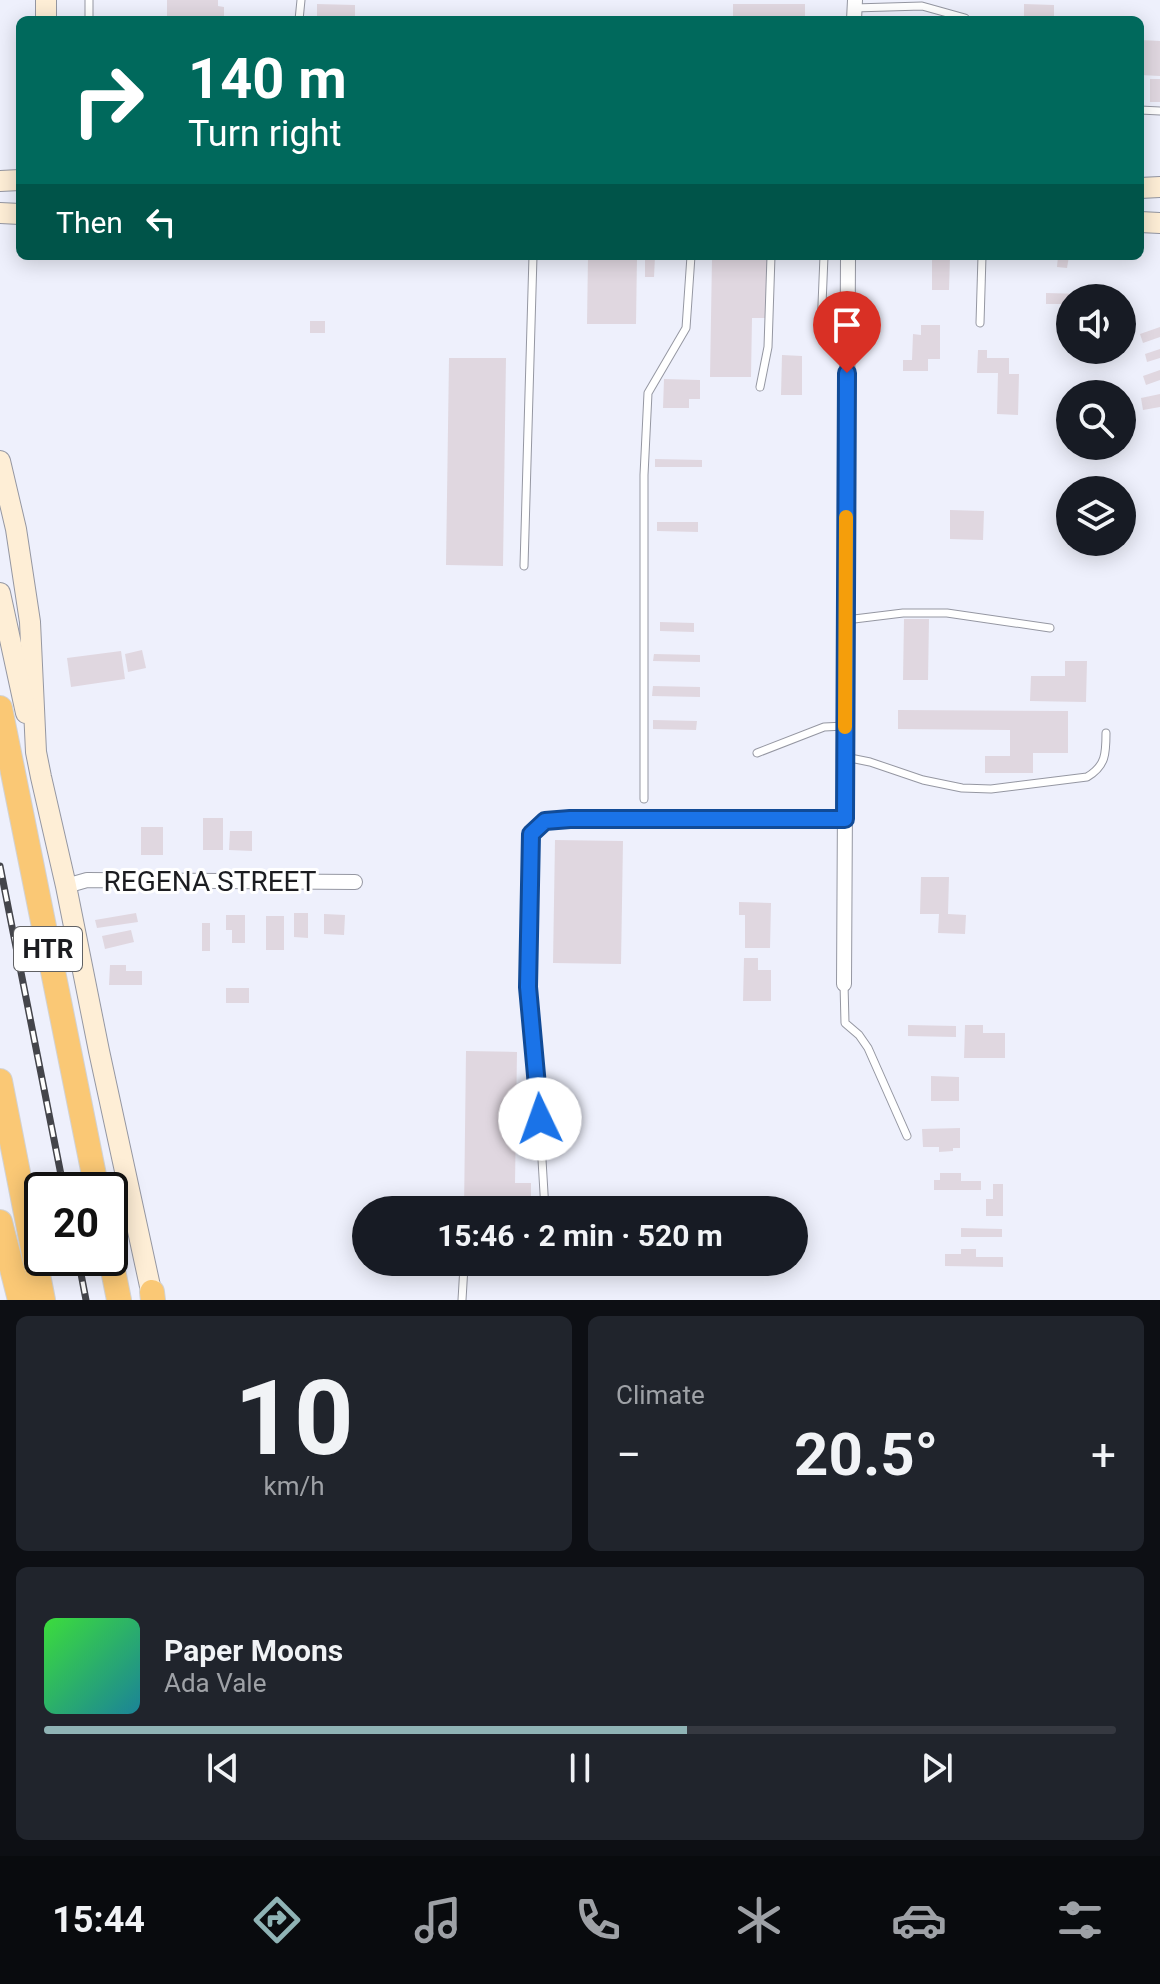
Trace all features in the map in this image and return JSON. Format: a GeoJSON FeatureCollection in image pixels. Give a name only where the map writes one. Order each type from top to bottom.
{"type":"FeatureCollection","features":[{"type":"Feature","properties":{"kind":"highway","name":"HTR"},"geometry":{"type":"LineString","coordinates":[[0,708],[93,1172]]}},
{"type":"Feature","properties":{"kind":"highway"},"geometry":{"type":"LineString","coordinates":[[0,1081],[43,1300]]}},
{"type":"Feature","properties":{"kind":"highway"},"geometry":{"type":"LineString","coordinates":[[0,1222],[20,1300]]}},
{"type":"Feature","properties":{"kind":"highway"},"geometry":{"type":"LineString","coordinates":[[114,1276],[119,1300]]}},
{"type":"Feature","properties":{"kind":"main road"},"geometry":{"type":"LineString","coordinates":[[0,461],[16,529],[30,622],[36,752]]}},
{"type":"Feature","properties":{"kind":"main road"},"geometry":{"type":"LineString","coordinates":[[0,593],[153,1297]]}},
{"type":"Feature","properties":{"kind":"street"},"geometry":{"type":"LineString","coordinates":[[844,984],[848,260]]}},
{"type":"Feature","properties":{"kind":"street","name":"REGENA STREET"},"geometry":{"type":"LineString","coordinates":[[66,886],[87,880],[355,882]]}},
{"type":"Feature","properties":{"kind":"lane"},"geometry":{"type":"LineString","coordinates":[[854,9],[922,6],[958,16]]}},
{"type":"Feature","properties":{"kind":"lane"},"geometry":{"type":"LineString","coordinates":[[524,566],[533,260]]}},
{"type":"Feature","properties":{"kind":"lane"},"geometry":{"type":"LineString","coordinates":[[644,799],[644,475],[648,393],[686,328],[691,260]]}},
{"type":"Feature","properties":{"kind":"lane"},"geometry":{"type":"LineString","coordinates":[[760,387],[768,347],[771,260]]}},
{"type":"Feature","properties":{"kind":"lane"},"geometry":{"type":"LineString","coordinates":[[824,260],[821,329],[828,340],[847,343]]}},
{"type":"Feature","properties":{"kind":"lane"},"geometry":{"type":"LineString","coordinates":[[980,323],[982,260]]}},
{"type":"Feature","properties":{"kind":"lane"},"geometry":{"type":"LineString","coordinates":[[846,620],[903,613],[947,613],[1050,628]]}},
{"type":"Feature","properties":{"kind":"lane"},"geometry":{"type":"LineString","coordinates":[[757,753],[824,727],[845,726]]}},
{"type":"Feature","properties":{"kind":"lane"},"geometry":{"type":"LineString","coordinates":[[845,757],[923,780],[962,788],[991,789],[1087,777],[1103,763],[1106,733]]}},
{"type":"Feature","properties":{"kind":"lane"},"geometry":{"type":"LineString","coordinates":[[544,1196],[536,1059],[528,987],[531,834],[545,821],[570,819],[845,819]]}},
{"type":"Feature","properties":{"kind":"lane"},"geometry":{"type":"LineString","coordinates":[[844,984],[845,1023],[868,1048],[907,1136]]}},
{"type":"Feature","properties":{"kind":"lane"},"geometry":{"type":"LineString","coordinates":[[462,1300],[463,1276]]}},
{"type":"Feature","properties":{"kind":"building"},"geometry":{"type":"Polygon","coordinates":[[[167,0],[218,0],[218,6],[224,7],[224,16],[167,16],[167,0]]]}},
{"type":"Feature","properties":{"kind":"building"},"geometry":{"type":"Polygon","coordinates":[[[317,4],[355,5],[355,16],[317,16],[317,4]]]}},
{"type":"Feature","properties":{"kind":"building"},"geometry":{"type":"Polygon","coordinates":[[[733,4],[805,4],[805,16],[733,16],[733,4]]]}},
{"type":"Feature","properties":{"kind":"building"},"geometry":{"type":"Polygon","coordinates":[[[1024,4],[1054,5],[1054,16],[1024,16],[1024,4]]]}},
{"type":"Feature","properties":{"kind":"building"},"geometry":{"type":"Polygon","coordinates":[[[1144,40],[1160,41],[1160,76],[1144,75],[1144,40]]]}},
{"type":"Feature","properties":{"kind":"building"},"geometry":{"type":"Polygon","coordinates":[[[1150,79],[1160,79],[1160,102],[1150,102],[1150,79]]]}},
{"type":"Feature","properties":{"kind":"building"},"geometry":{"type":"Polygon","coordinates":[[[588,260],[637,260],[636,324],[587,324],[588,260]]]}},
{"type":"Feature","properties":{"kind":"building"},"geometry":{"type":"Polygon","coordinates":[[[645,260],[655,260],[654,277],[645,277],[645,260]]]}},
{"type":"Feature","properties":{"kind":"building"},"geometry":{"type":"Polygon","coordinates":[[[712,260],[767,260],[766,318],[752,318],[751,377],[710,377],[712,260]]]}},
{"type":"Feature","properties":{"kind":"building"},"geometry":{"type":"Polygon","coordinates":[[[932,260],[950,260],[949,290],[932,290],[932,260]]]}},
{"type":"Feature","properties":{"kind":"building"},"geometry":{"type":"Polygon","coordinates":[[[1058,260],[1068,260],[1067,268],[1057,267],[1058,260]]]}},
{"type":"Feature","properties":{"kind":"building"},"geometry":{"type":"Polygon","coordinates":[[[1046,293],[1056,293],[1056,304],[1046,304],[1046,293]]]}},
{"type":"Feature","properties":{"kind":"building"},"geometry":{"type":"Polygon","coordinates":[[[310,321],[325,321],[325,333],[310,333],[310,321]]]}},
{"type":"Feature","properties":{"kind":"building"},"geometry":{"type":"Polygon","coordinates":[[[921,325],[940,325],[940,359],[928,359],[928,371],[903,371],[903,360],[912,360],[913,334],[921,335],[921,325]]]}},
{"type":"Feature","properties":{"kind":"building"},"geometry":{"type":"Polygon","coordinates":[[[1160,327],[1160,337],[1143,343],[1140,334],[1160,327]]]}},
{"type":"Feature","properties":{"kind":"building"},"geometry":{"type":"Polygon","coordinates":[[[1160,349],[1160,358],[1147,362],[1145,354],[1160,349]]]}},
{"type":"Feature","properties":{"kind":"building"},"geometry":{"type":"Polygon","coordinates":[[[978,350],[987,350],[987,358],[1009,358],[1009,374],[1019,374],[1018,415],[997,414],[998,373],[977,373],[978,350]]]}},
{"type":"Feature","properties":{"kind":"building"},"geometry":{"type":"Polygon","coordinates":[[[782,355],[802,356],[802,395],[781,395],[782,355]]]}},
{"type":"Feature","properties":{"kind":"building"},"geometry":{"type":"Polygon","coordinates":[[[449,358],[506,358],[503,566],[446,565],[449,358]]]}},
{"type":"Feature","properties":{"kind":"building"},"geometry":{"type":"Polygon","coordinates":[[[1160,370],[1160,380],[1146,385],[1143,376],[1160,370]]]}},
{"type":"Feature","properties":{"kind":"building"},"geometry":{"type":"Polygon","coordinates":[[[664,379],[700,380],[700,399],[689,399],[689,408],[663,408],[664,379]]]}},
{"type":"Feature","properties":{"kind":"building"},"geometry":{"type":"Polygon","coordinates":[[[1160,394],[1160,407],[1143,410],[1141,398],[1160,394]]]}},
{"type":"Feature","properties":{"kind":"building"},"geometry":{"type":"Polygon","coordinates":[[[655,459],[702,460],[702,467],[655,467],[655,459]]]}},
{"type":"Feature","properties":{"kind":"building"},"geometry":{"type":"Polygon","coordinates":[[[950,510],[984,511],[983,540],[950,539],[950,510]]]}},
{"type":"Feature","properties":{"kind":"building"},"geometry":{"type":"Polygon","coordinates":[[[657,522],[698,522],[698,532],[657,531],[657,522]]]}},
{"type":"Feature","properties":{"kind":"building"},"geometry":{"type":"Polygon","coordinates":[[[904,619],[929,619],[928,680],[903,680],[904,619]]]}},
{"type":"Feature","properties":{"kind":"building"},"geometry":{"type":"Polygon","coordinates":[[[660,622],[694,623],[694,632],[660,631],[660,622]]]}},
{"type":"Feature","properties":{"kind":"building"},"geometry":{"type":"Polygon","coordinates":[[[142,650],[146,668],[128,672],[125,654],[142,650]]]}},
{"type":"Feature","properties":{"kind":"building"},"geometry":{"type":"Polygon","coordinates":[[[121,651],[125,679],[71,687],[67,658],[121,651]]]}},
{"type":"Feature","properties":{"kind":"building"},"geometry":{"type":"Polygon","coordinates":[[[654,654],[700,655],[700,662],[653,661],[654,654]]]}},
{"type":"Feature","properties":{"kind":"building"},"geometry":{"type":"Polygon","coordinates":[[[1065,661],[1087,661],[1086,702],[1030,701],[1031,676],[1065,676],[1065,661]]]}},
{"type":"Feature","properties":{"kind":"building"},"geometry":{"type":"Polygon","coordinates":[[[653,686],[700,687],[700,697],[652,696],[653,686]]]}},
{"type":"Feature","properties":{"kind":"building"},"geometry":{"type":"Polygon","coordinates":[[[898,710],[1068,711],[1068,753],[1033,753],[1033,773],[985,773],[985,756],[1010,756],[1010,730],[898,729],[898,710]]]}},
{"type":"Feature","properties":{"kind":"building"},"geometry":{"type":"Polygon","coordinates":[[[653,720],[697,721],[696,730],[653,729],[653,720]]]}},
{"type":"Feature","properties":{"kind":"building"},"geometry":{"type":"Polygon","coordinates":[[[203,818],[223,818],[223,850],[203,850],[203,818]]]}},
{"type":"Feature","properties":{"kind":"building"},"geometry":{"type":"Polygon","coordinates":[[[141,827],[163,827],[163,855],[141,855],[141,827]]]}},
{"type":"Feature","properties":{"kind":"building"},"geometry":{"type":"Polygon","coordinates":[[[230,831],[252,831],[252,851],[229,850],[230,831]]]}},
{"type":"Feature","properties":{"kind":"building"},"geometry":{"type":"Polygon","coordinates":[[[555,840],[623,841],[621,964],[553,963],[555,840]]]}},
{"type":"Feature","properties":{"kind":"building"},"geometry":{"type":"Polygon","coordinates":[[[921,877],[949,877],[948,914],[966,915],[965,934],[938,933],[939,914],[920,914],[921,877]]]}},
{"type":"Feature","properties":{"kind":"building"},"geometry":{"type":"Polygon","coordinates":[[[739,902],[771,903],[770,948],[745,948],[745,915],[739,915],[739,902]]]}},
{"type":"Feature","properties":{"kind":"building"},"geometry":{"type":"Polygon","coordinates":[[[136,913],[138,922],[97,928],[95,920],[136,913]]]}},
{"type":"Feature","properties":{"kind":"building"},"geometry":{"type":"Polygon","coordinates":[[[294,913],[308,913],[308,938],[294,937],[294,913]]]}},
{"type":"Feature","properties":{"kind":"building"},"geometry":{"type":"Polygon","coordinates":[[[324,914],[345,915],[344,935],[324,934],[324,914]]]}},
{"type":"Feature","properties":{"kind":"building"},"geometry":{"type":"Polygon","coordinates":[[[226,915],[245,915],[245,943],[232,943],[232,930],[226,930],[226,915]]]}},
{"type":"Feature","properties":{"kind":"building"},"geometry":{"type":"Polygon","coordinates":[[[266,916],[284,916],[284,950],[266,950],[266,916]]]}},
{"type":"Feature","properties":{"kind":"building"},"geometry":{"type":"Polygon","coordinates":[[[202,923],[210,923],[210,951],[202,951],[202,923]]]}},
{"type":"Feature","properties":{"kind":"building"},"geometry":{"type":"Polygon","coordinates":[[[131,930],[134,942],[105,949],[102,936],[131,930]]]}},
{"type":"Feature","properties":{"kind":"building"},"geometry":{"type":"Polygon","coordinates":[[[744,958],[758,958],[758,970],[771,970],[771,1001],[743,1001],[744,958]]]}},
{"type":"Feature","properties":{"kind":"building"},"geometry":{"type":"Polygon","coordinates":[[[110,965],[126,965],[126,971],[142,971],[142,985],[109,985],[110,965]]]}},
{"type":"Feature","properties":{"kind":"building"},"geometry":{"type":"Polygon","coordinates":[[[226,988],[249,988],[249,1003],[226,1003],[226,988]]]}},
{"type":"Feature","properties":{"kind":"building"},"geometry":{"type":"Polygon","coordinates":[[[908,1025],[956,1026],[956,1037],[908,1036],[908,1025]]]}},
{"type":"Feature","properties":{"kind":"building"},"geometry":{"type":"Polygon","coordinates":[[[965,1025],[983,1025],[983,1033],[1005,1033],[1005,1058],[964,1058],[965,1025]]]}},
{"type":"Feature","properties":{"kind":"building"},"geometry":{"type":"Polygon","coordinates":[[[466,1051],[517,1052],[515,1183],[531,1183],[531,1196],[464,1196],[466,1051]]]}},
{"type":"Feature","properties":{"kind":"building"},"geometry":{"type":"Polygon","coordinates":[[[931,1076],[959,1077],[959,1101],[931,1101],[931,1076]]]}},
{"type":"Feature","properties":{"kind":"building"},"geometry":{"type":"Polygon","coordinates":[[[960,1128],[960,1148],[939,1152],[939,1147],[923,1147],[922,1129],[960,1128]]]}},
{"type":"Feature","properties":{"kind":"building"},"geometry":{"type":"Polygon","coordinates":[[[940,1173],[961,1173],[961,1181],[981,1181],[981,1190],[934,1190],[934,1180],[940,1180],[940,1173]]]}},
{"type":"Feature","properties":{"kind":"building"},"geometry":{"type":"Polygon","coordinates":[[[993,1184],[1003,1184],[1003,1216],[986,1216],[986,1199],[993,1199],[993,1184]]]}},
{"type":"Feature","properties":{"kind":"building"},"geometry":{"type":"Polygon","coordinates":[[[961,1228],[1002,1229],[1002,1237],[961,1237],[961,1228]]]}},
{"type":"Feature","properties":{"kind":"building"},"geometry":{"type":"Polygon","coordinates":[[[961,1249],[976,1249],[976,1257],[1003,1257],[1003,1267],[945,1266],[945,1254],[961,1254],[961,1249]]]}},
{"type":"Feature","properties":{"kind":"railway"},"geometry":{"type":"LineString","coordinates":[[0,866],[60,1172]]}},
{"type":"Feature","properties":{"kind":"railway"},"geometry":{"type":"LineString","coordinates":[[81,1276],[86,1300]]}},
{"type":"Feature","properties":{"kind":"slow traffic"},"geometry":{"type":"LineString","coordinates":[[845,727],[846,517]]}},
{"type":"Feature","properties":{"kind":"route"},"geometry":{"type":"LineString","coordinates":[[540,1119],[528,987],[531,834],[545,821],[570,819],[845,819],[847,373]]}}]}
